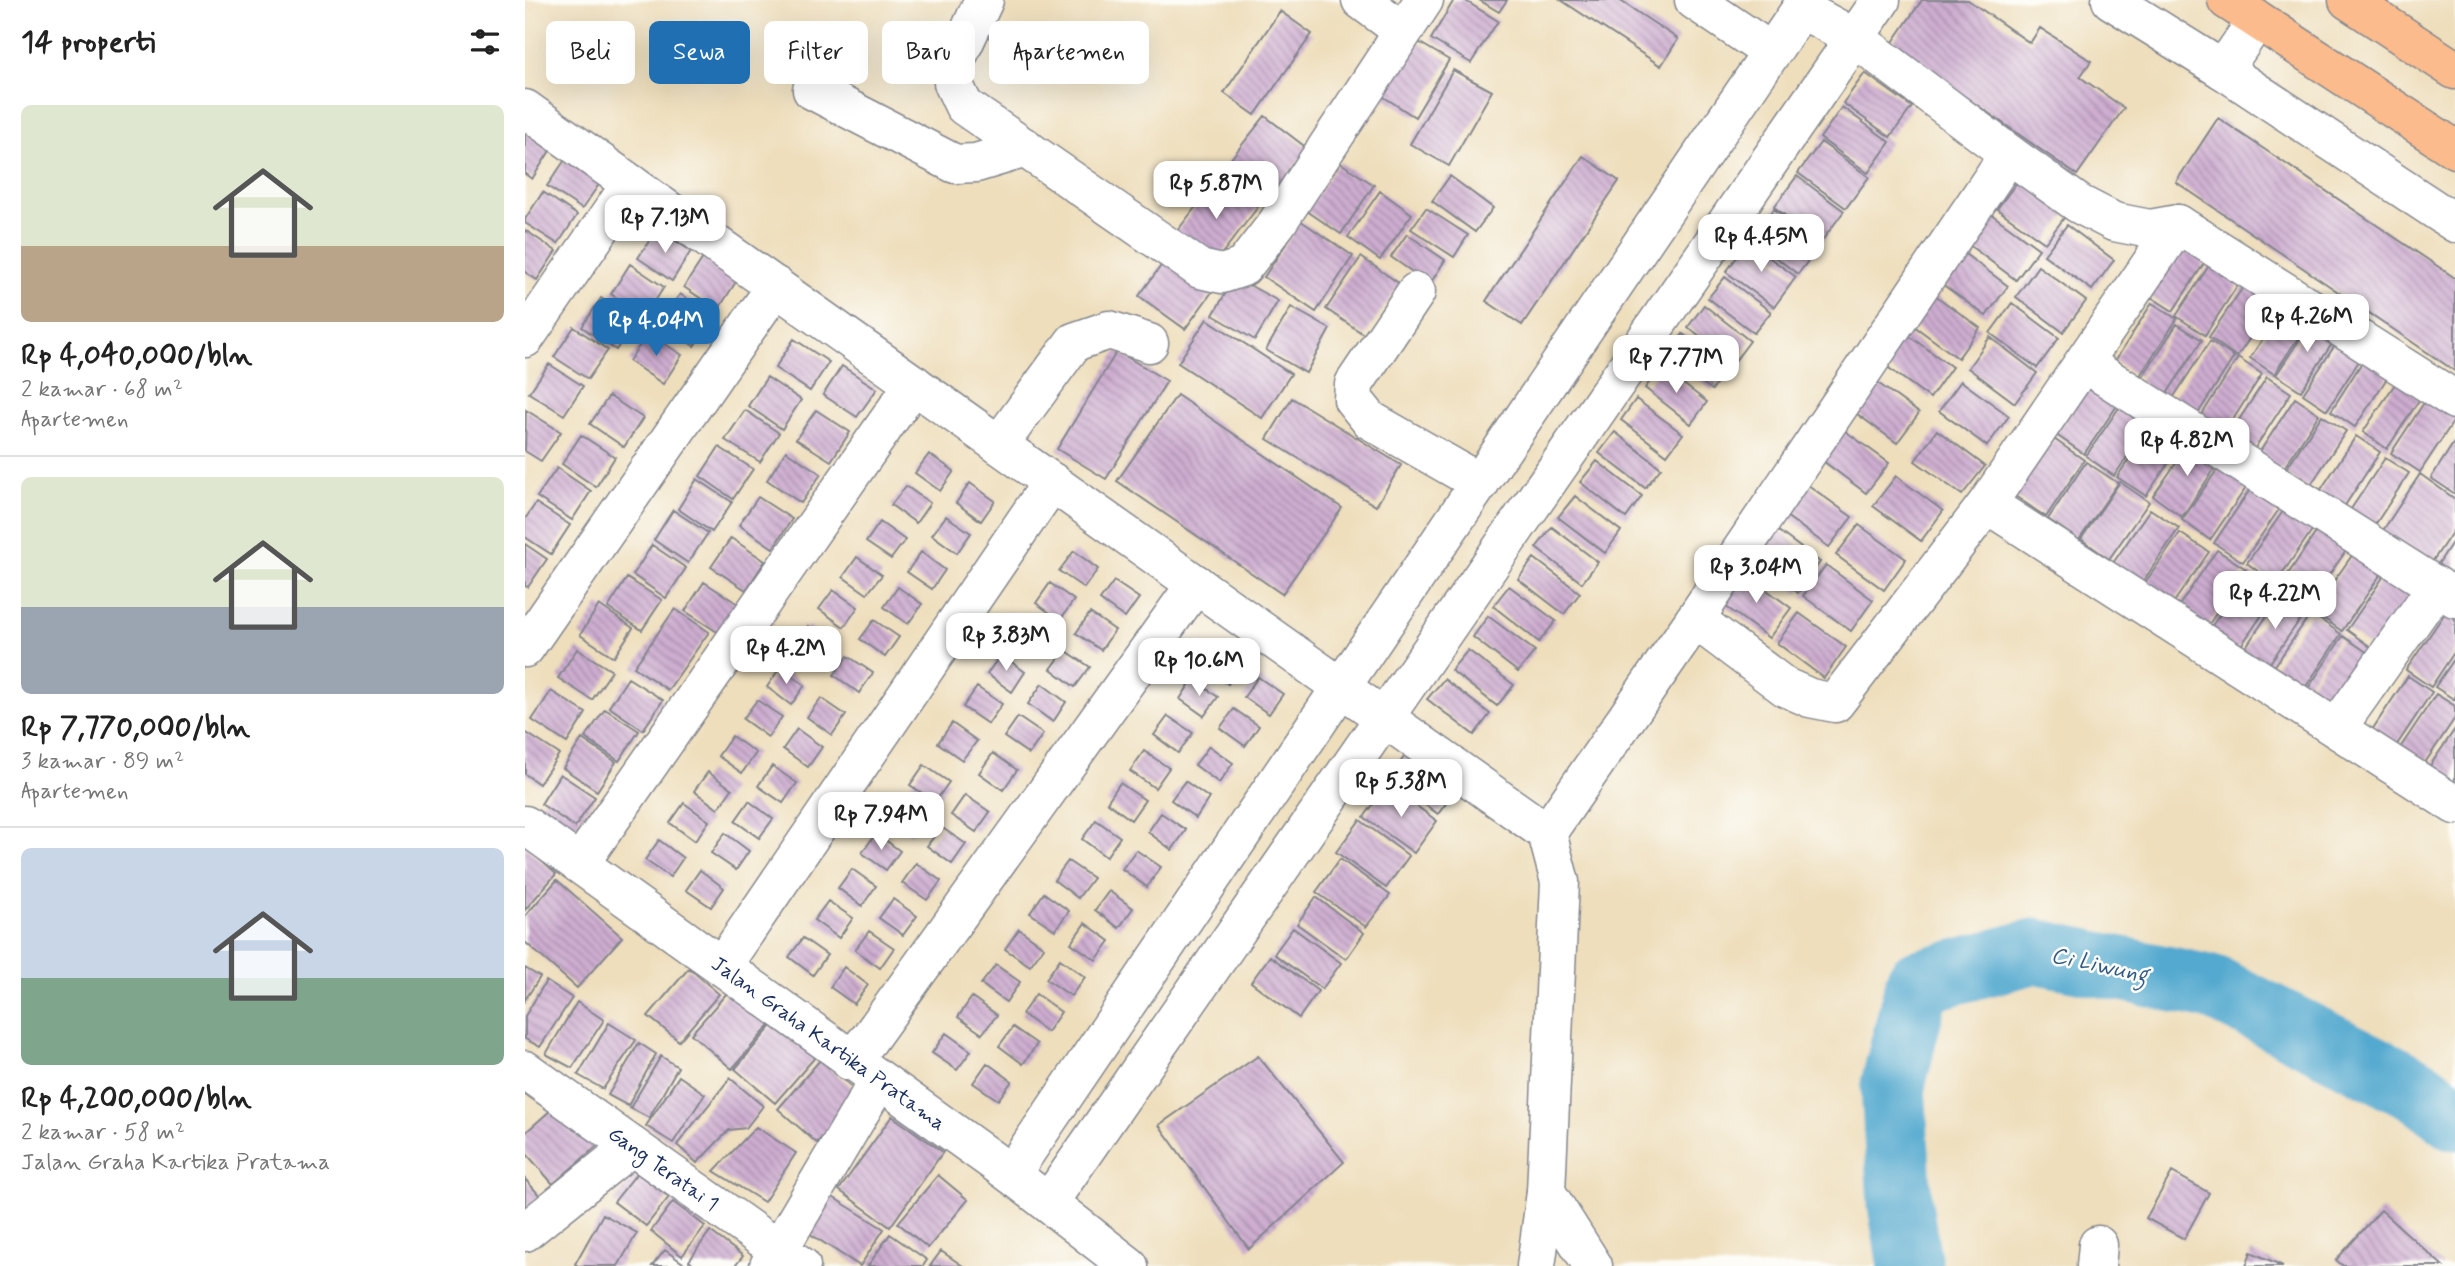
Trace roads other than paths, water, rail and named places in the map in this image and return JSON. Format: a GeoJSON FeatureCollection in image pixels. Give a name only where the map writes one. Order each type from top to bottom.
{"type":"FeatureCollection","features":[{"type":"Feature","properties":{"kind":"main road"},"geometry":{"type":"LineString","coordinates":[[2348,0],[2455,70]]}},
{"type":"Feature","properties":{"kind":"main road"},"geometry":{"type":"LineString","coordinates":[[2251,7],[2455,149]]}},
{"type":"Feature","properties":{"kind":"street"},"geometry":{"type":"LineString","coordinates":[[984,0],[956,60],[953,83],[964,106],[1200,269],[1222,274],[1243,267],[1277,223],[1413,15],[1361,0]]}},
{"type":"Feature","properties":{"kind":"street"},"geometry":{"type":"LineString","coordinates":[[1694,0],[1771,52]]}},
{"type":"Feature","properties":{"kind":"street"},"geometry":{"type":"LineString","coordinates":[[1049,1202],[1881,0]]}},
{"type":"Feature","properties":{"kind":"street"},"geometry":{"type":"LineString","coordinates":[[2111,0],[2455,223]]}},
{"type":"Feature","properties":{"kind":"street"},"geometry":{"type":"LineString","coordinates":[[1011,1174],[1804,4],[2079,204],[2114,222],[2150,229],[2178,224],[2455,400]]}},
{"type":"Feature","properties":{"kind":"street"},"geometry":{"type":"LineString","coordinates":[[2224,71],[2251,7]]}},
{"type":"Feature","properties":{"kind":"street"},"geometry":{"type":"LineString","coordinates":[[811,90],[955,164],[976,163],[1026,148]]}},
{"type":"Feature","properties":{"kind":"street"},"geometry":{"type":"LineString","coordinates":[[525,109],[1547,833],[1560,882],[1546,1192],[1536,1266]]}},
{"type":"Feature","properties":{"kind":"street"},"geometry":{"type":"LineString","coordinates":[[1547,833],[2009,154]]}},
{"type":"Feature","properties":{"kind":"street"},"geometry":{"type":"LineString","coordinates":[[525,338],[631,184]]}},
{"type":"Feature","properties":{"kind":"street"},"geometry":{"type":"LineString","coordinates":[[1695,619],[1785,687],[1810,698],[1835,703],[1987,504],[2178,224]]}},
{"type":"Feature","properties":{"kind":"street"},"geometry":{"type":"LineString","coordinates":[[525,648],[776,286]]}},
{"type":"Feature","properties":{"kind":"street"},"geometry":{"type":"LineString","coordinates":[[1416,292],[1354,384],[1353,399],[1370,420],[1480,482]]}},
{"type":"Feature","properties":{"kind":"street"},"geometry":{"type":"LineString","coordinates":[[997,443],[1009,431],[1074,342],[1109,330],[1149,344]]}},
{"type":"Feature","properties":{"kind":"street"},"geometry":{"type":"LineString","coordinates":[[2084,363],[2446,592],[2337,728]]}},
{"type":"Feature","properties":{"kind":"street"},"geometry":{"type":"LineString","coordinates":[[580,863],[913,384]]}},
{"type":"Feature","properties":{"kind":"street"},"geometry":{"type":"LineString","coordinates":[[722,966],[1052,482]]}},
{"type":"Feature","properties":{"kind":"street"},"geometry":{"type":"LineString","coordinates":[[1987,504],[2455,805]]}},
{"type":"Feature","properties":{"kind":"street"},"geometry":{"type":"LineString","coordinates":[[783,1261],[865,1070],[877,1028],[1196,584]]}},
{"type":"Feature","properties":{"kind":"street","name":"Jalan Graha Kartika Pratama"},"geometry":{"type":"LineString","coordinates":[[525,825],[1011,1174],[1129,1266]]}},
{"type":"Feature","properties":{"kind":"street","name":"Gang Teratai 1"},"geometry":{"type":"LineString","coordinates":[[525,1070],[632,1146],[783,1261]]}},
{"type":"Feature","properties":{"kind":"street"},"geometry":{"type":"LineString","coordinates":[[525,1232],[632,1146]]}},
{"type":"Feature","properties":{"kind":"street"},"geometry":{"type":"LineString","coordinates":[[1546,1192],[1593,1266]]}},
{"type":"Feature","properties":{"kind":"waterway","name":"Ci Liwung"},"geometry":{"type":"LineString","coordinates":[[1910,1266],[1900,1205],[1893,1085],[1918,982],[2035,951],[2214,988],[2418,1090],[2455,1118]]}}]}
